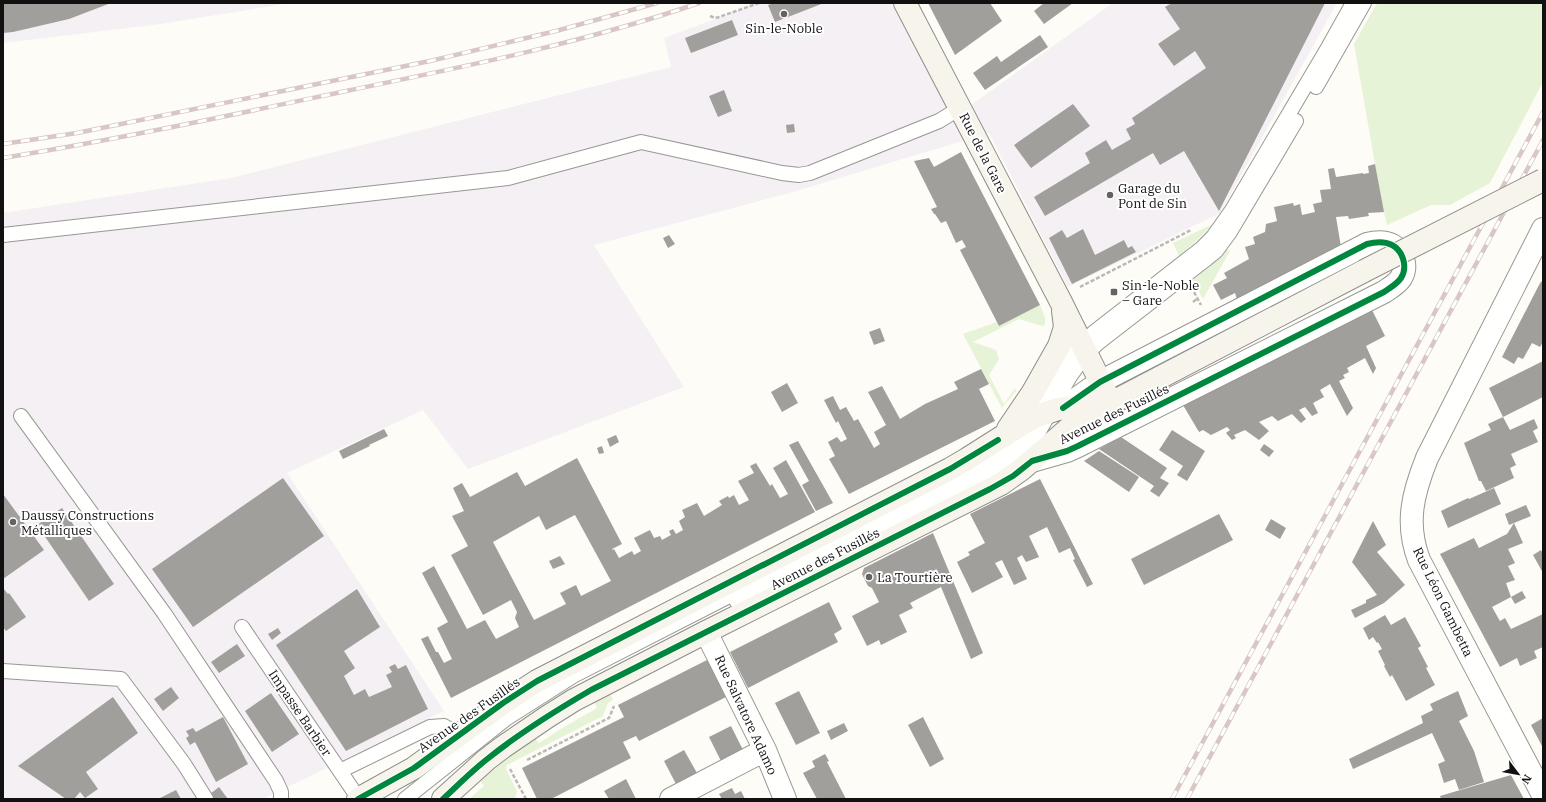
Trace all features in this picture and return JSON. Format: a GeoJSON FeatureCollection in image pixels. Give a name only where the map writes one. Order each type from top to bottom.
{"type":"FeatureCollection","features":[{"type":"Feature","properties":{"kind":"main road","name":"Rue de la Gare"},"geometry":{"type":"LineString","coordinates":[[905,3],[1111,403]]}},
{"type":"Feature","properties":{"kind":"main road"},"geometry":{"type":"LineString","coordinates":[[1111,403],[1364,271],[1543,180]]}},
{"type":"Feature","properties":{"kind":"main road","name":"Rue de la Gare"},"geometry":{"type":"LineString","coordinates":[[998,440],[1020,414],[1059,346],[1065,328],[1060,302]]}},
{"type":"Feature","properties":{"kind":"main road","name":"Avenue des Fusillés"},"geometry":{"type":"LineString","coordinates":[[358,799],[414,768],[503,703],[552,673],[950,469],[998,440],[1050,412],[1111,403]]}},
{"type":"Feature","properties":{"kind":"main road","name":"Avenue des Fusillés"},"geometry":{"type":"LineString","coordinates":[[443,799],[486,760],[547,716],[591,690],[990,489],[1013,476],[1067,430],[1111,403]]}},
{"type":"Feature","properties":{"kind":"street","name":"Rue Léon Gambetta"},"geometry":{"type":"LineString","coordinates":[[1542,789],[1419,560],[1414,546],[1411,517],[1416,489],[1427,458],[1543,229]]}},
{"type":"Feature","properties":{"kind":"street","name":"Avenue des Fusillés"},"geometry":{"type":"LineString","coordinates":[[1032,461],[1078,446],[1384,292],[1392,287],[1401,278],[1404,267],[1403,258],[1397,248],[1391,244],[1380,242],[1367,244],[1100,382],[1050,412]]}},
{"type":"Feature","properties":{"kind":"street","name":"Rue Salvatore Adamo"},"geometry":{"type":"LineString","coordinates":[[706,632],[765,750],[785,799]]}},
{"type":"Feature","properties":{"kind":"street"},"geometry":{"type":"LineString","coordinates":[[671,799],[765,750]]}},
{"type":"Feature","properties":{"kind":"lane"},"geometry":{"type":"LineString","coordinates":[[420,799],[495,737],[576,684],[992,473],[1012,460],[1038,435],[1084,349],[1214,237],[1223,225],[1353,3]]}},
{"type":"Feature","properties":{"kind":"lane"},"geometry":{"type":"LineString","coordinates":[[1084,349],[1098,343],[1205,260],[1220,246],[1240,217],[1364,3]]}},
{"type":"Feature","properties":{"kind":"lane"},"geometry":{"type":"LineString","coordinates":[[3,235],[508,178],[641,142],[782,173],[799,175],[939,121],[960,108]]}},
{"type":"Feature","properties":{"kind":"lane"},"geometry":{"type":"LineString","coordinates":[[405,799],[507,718],[558,684],[983,466],[1010,447],[1050,412]]}},
{"type":"Feature","properties":{"kind":"lane"},"geometry":{"type":"LineString","coordinates":[[21,416],[164,613],[276,781],[281,792],[281,799]]}},
{"type":"Feature","properties":{"kind":"lane","name":"Impasse Barbier"},"geometry":{"type":"LineString","coordinates":[[242,627],[358,799]]}},
{"type":"Feature","properties":{"kind":"lane"},"geometry":{"type":"LineString","coordinates":[[3,671],[121,679],[184,764],[206,799]]}},
{"type":"Feature","properties":{"kind":"lane"},"geometry":{"type":"LineString","coordinates":[[340,771],[430,726],[444,726],[449,729],[455,738]]}},
{"type":"Feature","properties":{"kind":"path"},"geometry":{"type":"LineString","coordinates":[[710,16],[715,18],[719,17],[759,3]]}},
{"type":"Feature","properties":{"kind":"path"},"geometry":{"type":"LineString","coordinates":[[1078,288],[1195,228]]}},
{"type":"Feature","properties":{"kind":"path"},"geometry":{"type":"LineString","coordinates":[[1193,302],[1197,299]]}},
{"type":"Feature","properties":{"kind":"path"},"geometry":{"type":"LineString","coordinates":[[524,762],[609,718],[615,701]]}},
{"type":"Feature","properties":{"kind":"path"},"geometry":{"type":"LineString","coordinates":[[510,769],[525,799]]}},
{"type":"Feature","properties":{"kind":"shaded area"},"geometry":{"type":"Polygon","coordinates":[[[3,3],[290,3],[161,24],[3,43],[3,3]]]}},
{"type":"Feature","properties":{"kind":"shaded area"},"geometry":{"type":"Polygon","coordinates":[[[758,3],[891,3],[953,118],[1113,3],[1337,3],[1220,213],[1068,287],[989,133],[793,192],[594,245],[684,387],[468,469],[423,410],[287,473],[444,711],[263,799],[3,799],[3,213],[231,178],[671,67],[664,38],[758,3]]]}},
{"type":"Feature","properties":{"kind":"green space"},"geometry":{"type":"Polygon","coordinates":[[[1377,3],[1543,3],[1543,82],[1490,183],[1450,205],[1431,205],[1387,225],[1354,44],[1377,3]]]}},
{"type":"Feature","properties":{"kind":"green space"},"geometry":{"type":"Polygon","coordinates":[[[1217,222],[1179,256],[1173,243],[1217,222]]]}},
{"type":"Feature","properties":{"kind":"green space"},"geometry":{"type":"Polygon","coordinates":[[[1226,249],[1230,251],[1203,299],[1193,280],[1220,257],[1226,249]]]}},
{"type":"Feature","properties":{"kind":"green space"},"geometry":{"type":"Polygon","coordinates":[[[1040,305],[1045,317],[1045,325],[1042,326],[1019,319],[973,342],[996,350],[999,359],[989,375],[1004,404],[1015,388],[1016,391],[1002,408],[963,334],[997,322],[999,326],[1040,305]]]}},
{"type":"Feature","properties":{"kind":"green space"},"geometry":{"type":"Polygon","coordinates":[[[610,693],[613,700],[608,703],[603,716],[507,765],[506,769],[517,791],[515,799],[469,799],[484,786],[480,780],[535,738],[539,743],[597,708],[594,702],[610,693]]]}},
{"type":"Feature","properties":{"kind":"building"},"geometry":{"type":"Polygon","coordinates":[[[3,3],[111,3],[69,19],[3,33],[3,3]]]}},
{"type":"Feature","properties":{"kind":"building","name":"Sin-le-Noble"},"geometry":{"type":"Polygon","coordinates":[[[774,3],[824,3],[775,22],[768,5],[774,3]]]}},
{"type":"Feature","properties":{"kind":"building"},"geometry":{"type":"Polygon","coordinates":[[[928,3],[990,3],[1002,21],[955,55],[928,3]]]}},
{"type":"Feature","properties":{"kind":"building"},"geometry":{"type":"Polygon","coordinates":[[[1044,3],[1073,3],[1044,24],[1034,11],[1044,3]]]}},
{"type":"Feature","properties":{"kind":"building"},"geometry":{"type":"Polygon","coordinates":[[[1172,3],[1325,3],[1219,211],[1184,151],[1160,165],[1153,153],[1045,216],[1034,197],[1090,163],[1085,153],[1106,140],[1112,150],[1131,139],[1126,129],[1135,124],[1132,118],[1206,68],[1195,51],[1174,66],[1158,44],[1180,29],[1165,7],[1172,3]]]}},
{"type":"Feature","properties":{"kind":"building"},"geometry":{"type":"Polygon","coordinates":[[[732,20],[738,35],[691,53],[685,38],[732,20]]]}},
{"type":"Feature","properties":{"kind":"building"},"geometry":{"type":"Polygon","coordinates":[[[1040,35],[1048,47],[985,90],[973,73],[997,56],[1001,62],[1040,35]]]}},
{"type":"Feature","properties":{"kind":"building"},"geometry":{"type":"Polygon","coordinates":[[[724,90],[732,111],[718,117],[709,96],[724,90]]]}},
{"type":"Feature","properties":{"kind":"building"},"geometry":{"type":"Polygon","coordinates":[[[1073,104],[1090,126],[1031,168],[1014,145],[1073,104]]]}},
{"type":"Feature","properties":{"kind":"building"},"geometry":{"type":"Polygon","coordinates":[[[794,124],[795,132],[787,133],[786,125],[794,124]]]}},
{"type":"Feature","properties":{"kind":"building"},"geometry":{"type":"Polygon","coordinates":[[[961,152],[1040,305],[999,326],[960,250],[966,247],[962,240],[956,243],[946,221],[941,223],[931,209],[937,207],[914,161],[929,158],[934,167],[961,152]]]}},
{"type":"Feature","properties":{"kind":"building"},"geometry":{"type":"Polygon","coordinates":[[[1375,164],[1384,212],[1368,213],[1369,216],[1349,219],[1348,216],[1336,217],[1341,247],[1237,299],[1235,293],[1221,300],[1213,285],[1227,278],[1224,273],[1249,259],[1245,247],[1255,244],[1253,237],[1265,232],[1266,224],[1277,221],[1274,207],[1293,203],[1294,206],[1300,204],[1302,215],[1315,212],[1313,204],[1322,202],[1320,190],[1331,189],[1328,169],[1334,168],[1336,177],[1369,173],[1368,166],[1375,164]]]}},
{"type":"Feature","properties":{"kind":"building"},"geometry":{"type":"Polygon","coordinates":[[[1083,229],[1095,255],[1124,240],[1128,248],[1132,246],[1136,252],[1072,284],[1049,238],[1062,230],[1067,238],[1083,229]]]}},
{"type":"Feature","properties":{"kind":"building"},"geometry":{"type":"Polygon","coordinates":[[[669,235],[675,244],[668,248],[663,238],[669,235]]]}},
{"type":"Feature","properties":{"kind":"building"},"geometry":{"type":"Polygon","coordinates":[[[1543,280],[1543,342],[1540,347],[1532,343],[1523,359],[1518,357],[1514,364],[1502,357],[1540,283],[1543,280]]]}},
{"type":"Feature","properties":{"kind":"building"},"geometry":{"type":"Polygon","coordinates":[[[1372,310],[1385,336],[1366,346],[1376,368],[1373,374],[1365,358],[1347,368],[1349,372],[1343,375],[1345,378],[1339,381],[1353,408],[1347,416],[1330,384],[1320,390],[1324,397],[1313,403],[1318,413],[1312,416],[1305,407],[1299,410],[1306,419],[1301,423],[1292,414],[1278,421],[1272,416],[1259,422],[1269,431],[1259,440],[1245,430],[1234,435],[1236,438],[1232,440],[1226,433],[1230,430],[1227,427],[1211,435],[1203,430],[1199,432],[1183,405],[1372,310]]]}},
{"type":"Feature","properties":{"kind":"building"},"geometry":{"type":"Polygon","coordinates":[[[880,328],[885,341],[874,345],[869,332],[880,328]]]}},
{"type":"Feature","properties":{"kind":"building"},"geometry":{"type":"Polygon","coordinates":[[[1543,361],[1543,397],[1503,417],[1489,388],[1543,361]]]}},
{"type":"Feature","properties":{"kind":"building"},"geometry":{"type":"Polygon","coordinates":[[[981,369],[989,384],[979,389],[995,421],[849,494],[829,459],[835,456],[828,442],[837,437],[841,442],[847,439],[838,421],[836,423],[824,400],[833,396],[840,410],[846,407],[854,421],[858,419],[874,448],[880,444],[874,432],[886,425],[868,392],[882,386],[900,419],[925,404],[958,389],[954,382],[981,369]]]}},
{"type":"Feature","properties":{"kind":"building"},"geometry":{"type":"Polygon","coordinates":[[[787,383],[798,403],[782,412],[771,392],[787,383]]]}},
{"type":"Feature","properties":{"kind":"building"},"geometry":{"type":"Polygon","coordinates":[[[1503,417],[1510,430],[1534,419],[1538,428],[1533,431],[1538,442],[1511,454],[1516,465],[1510,468],[1514,478],[1486,491],[1481,481],[1479,481],[1464,443],[1491,430],[1488,424],[1503,417]]]}},
{"type":"Feature","properties":{"kind":"building"},"geometry":{"type":"Polygon","coordinates":[[[384,429],[388,436],[343,459],[339,451],[384,429]]]}},
{"type":"Feature","properties":{"kind":"building"},"geometry":{"type":"Polygon","coordinates":[[[1172,430],[1205,451],[1187,481],[1177,475],[1183,466],[1159,450],[1172,430]]]}},
{"type":"Feature","properties":{"kind":"building"},"geometry":{"type":"Polygon","coordinates":[[[616,435],[619,442],[610,447],[607,439],[616,435]]]}},
{"type":"Feature","properties":{"kind":"building"},"geometry":{"type":"Polygon","coordinates":[[[1121,437],[1167,468],[1160,478],[1169,483],[1159,497],[1150,491],[1154,486],[1099,449],[1121,437]]]}},
{"type":"Feature","properties":{"kind":"building"},"geometry":{"type":"Polygon","coordinates":[[[798,441],[833,503],[816,511],[802,485],[809,481],[789,445],[798,441]]]}},
{"type":"Feature","properties":{"kind":"building"},"geometry":{"type":"Polygon","coordinates":[[[1264,444],[1274,451],[1269,457],[1260,450],[1264,444]]]}},
{"type":"Feature","properties":{"kind":"building"},"geometry":{"type":"Polygon","coordinates":[[[602,446],[604,453],[599,454],[597,448],[602,446]]]}},
{"type":"Feature","properties":{"kind":"building"},"geometry":{"type":"Polygon","coordinates":[[[1099,451],[1139,477],[1129,492],[1084,461],[1099,451]]]}},
{"type":"Feature","properties":{"kind":"building"},"geometry":{"type":"Polygon","coordinates":[[[577,458],[622,544],[612,549],[614,549],[619,558],[632,551],[634,555],[641,551],[634,538],[650,530],[654,538],[660,536],[662,540],[671,535],[669,531],[673,529],[676,534],[683,530],[679,521],[685,517],[682,510],[697,503],[704,516],[722,505],[719,501],[728,496],[729,498],[734,495],[739,505],[749,500],[738,481],[754,473],[750,466],[756,463],[770,486],[772,484],[780,498],[788,494],[773,468],[786,460],[815,512],[451,698],[421,639],[428,636],[436,652],[438,652],[444,663],[452,659],[437,628],[448,622],[422,573],[434,566],[467,629],[485,620],[496,639],[519,627],[515,618],[517,612],[511,600],[483,615],[451,555],[468,546],[452,516],[464,511],[453,488],[462,483],[470,497],[517,472],[525,486],[577,458]],[[575,515],[546,530],[539,516],[493,542],[534,620],[566,604],[560,593],[576,585],[581,596],[611,581],[575,515]]]}},
{"type":"Feature","properties":{"kind":"building"},"geometry":{"type":"Polygon","coordinates":[[[283,478],[324,536],[193,627],[152,569],[283,478]]]}},
{"type":"Feature","properties":{"kind":"building"},"geometry":{"type":"Polygon","coordinates":[[[1040,479],[1093,584],[1087,587],[1073,560],[1075,559],[1070,548],[1059,553],[1047,527],[1029,536],[1039,557],[1026,562],[1022,555],[1017,558],[1027,579],[1014,585],[1002,560],[995,563],[1003,577],[972,593],[957,562],[970,555],[968,552],[985,543],[970,514],[1040,479]]]}},
{"type":"Feature","properties":{"kind":"building"},"geometry":{"type":"Polygon","coordinates":[[[1494,488],[1501,504],[1448,528],[1441,511],[1494,488]]]}},
{"type":"Feature","properties":{"kind":"building","name":"Daussy Constructions Métalliques"},"geometry":{"type":"Polygon","coordinates":[[[3,494],[44,550],[3,579],[3,494]]]}},
{"type":"Feature","properties":{"kind":"building"},"geometry":{"type":"Polygon","coordinates":[[[1526,505],[1531,516],[1509,525],[1505,514],[1526,505]]]}},
{"type":"Feature","properties":{"kind":"building"},"geometry":{"type":"Polygon","coordinates":[[[62,508],[114,584],[89,601],[37,525],[62,508]]]}},
{"type":"Feature","properties":{"kind":"building"},"geometry":{"type":"Polygon","coordinates":[[[1219,514],[1233,540],[1144,585],[1131,559],[1219,514]]]}},
{"type":"Feature","properties":{"kind":"building"},"geometry":{"type":"Polygon","coordinates":[[[1271,519],[1286,528],[1280,539],[1265,530],[1271,519]]]}},
{"type":"Feature","properties":{"kind":"building"},"geometry":{"type":"Polygon","coordinates":[[[1373,521],[1386,545],[1377,552],[1405,585],[1384,603],[1355,618],[1351,610],[1366,603],[1366,600],[1377,595],[1352,562],[1373,521]]]}},
{"type":"Feature","properties":{"kind":"building"},"geometry":{"type":"Polygon","coordinates":[[[1514,523],[1523,543],[1508,549],[1515,563],[1508,566],[1515,580],[1506,583],[1511,597],[1492,607],[1500,621],[1505,618],[1511,629],[1543,614],[1543,647],[1534,651],[1537,658],[1520,666],[1517,658],[1500,667],[1440,554],[1474,538],[1479,548],[1507,534],[1514,523]]]}},
{"type":"Feature","properties":{"kind":"building"},"geometry":{"type":"Polygon","coordinates":[[[933,533],[983,653],[971,659],[941,587],[910,603],[913,608],[899,615],[907,632],[881,645],[879,640],[867,646],[852,616],[879,602],[872,588],[868,586],[862,574],[864,568],[933,533]]]}},
{"type":"Feature","properties":{"kind":"building"},"geometry":{"type":"Polygon","coordinates":[[[1541,550],[1543,554],[1543,573],[1533,555],[1541,550]]]}},
{"type":"Feature","properties":{"kind":"building"},"geometry":{"type":"Polygon","coordinates":[[[560,556],[565,564],[553,569],[549,561],[560,556]]]}},
{"type":"Feature","properties":{"kind":"building"},"geometry":{"type":"Polygon","coordinates":[[[3,588],[8,594],[9,593],[26,617],[6,631],[3,627],[3,588]]]}},
{"type":"Feature","properties":{"kind":"building"},"geometry":{"type":"Polygon","coordinates":[[[357,589],[380,627],[344,651],[355,668],[344,676],[354,695],[365,689],[369,697],[392,687],[386,675],[392,672],[389,667],[395,664],[398,669],[406,665],[428,709],[346,751],[276,645],[357,589]]]}},
{"type":"Feature","properties":{"kind":"building"},"geometry":{"type":"Polygon","coordinates":[[[1522,591],[1526,598],[1515,604],[1511,597],[1522,591]]]}},
{"type":"Feature","properties":{"kind":"building"},"geometry":{"type":"Polygon","coordinates":[[[829,602],[842,629],[834,634],[838,642],[748,688],[730,652],[829,602]]]}},
{"type":"Feature","properties":{"kind":"building"},"geometry":{"type":"Polygon","coordinates":[[[1385,615],[1391,625],[1405,617],[1421,646],[1418,648],[1435,685],[1406,701],[1392,675],[1390,677],[1384,666],[1385,665],[1378,651],[1382,649],[1378,642],[1377,643],[1373,637],[1369,640],[1363,628],[1385,615]]]}},
{"type":"Feature","properties":{"kind":"building"},"geometry":{"type":"Polygon","coordinates":[[[278,628],[281,633],[272,640],[268,634],[278,628]]]}},
{"type":"Feature","properties":{"kind":"building"},"geometry":{"type":"Polygon","coordinates":[[[237,644],[245,656],[219,673],[211,662],[237,644]]]}},
{"type":"Feature","properties":{"kind":"building"},"geometry":{"type":"Polygon","coordinates":[[[711,658],[730,695],[639,741],[636,736],[623,742],[631,758],[551,799],[537,799],[522,768],[624,717],[618,705],[711,658]]]}},
{"type":"Feature","properties":{"kind":"building"},"geometry":{"type":"Polygon","coordinates":[[[171,687],[179,698],[163,711],[154,699],[171,687]]]}},
{"type":"Feature","properties":{"kind":"building"},"geometry":{"type":"Polygon","coordinates":[[[799,691],[820,733],[796,745],[775,703],[799,691]]]}},
{"type":"Feature","properties":{"kind":"building"},"geometry":{"type":"Polygon","coordinates":[[[1458,691],[1468,716],[1459,721],[1474,751],[1484,782],[1459,790],[1455,779],[1444,783],[1438,764],[1445,761],[1432,733],[1353,769],[1349,759],[1423,723],[1421,716],[1433,710],[1430,704],[1458,691]]]}},
{"type":"Feature","properties":{"kind":"building"},"geometry":{"type":"Polygon","coordinates":[[[271,693],[299,734],[272,752],[245,711],[271,693]]]}},
{"type":"Feature","properties":{"kind":"building"},"geometry":{"type":"Polygon","coordinates":[[[113,697],[138,733],[86,772],[98,789],[85,798],[80,792],[74,799],[66,799],[18,766],[113,697]]]}},
{"type":"Feature","properties":{"kind":"building"},"geometry":{"type":"Polygon","coordinates":[[[223,717],[248,764],[216,782],[195,742],[190,745],[186,738],[189,736],[186,731],[193,728],[196,732],[223,717]]]}},
{"type":"Feature","properties":{"kind":"building"},"geometry":{"type":"Polygon","coordinates":[[[923,717],[944,759],[930,767],[908,725],[923,717]]]}},
{"type":"Feature","properties":{"kind":"building"},"geometry":{"type":"Polygon","coordinates":[[[1543,718],[1543,748],[1531,725],[1543,718]]]}},
{"type":"Feature","properties":{"kind":"building"},"geometry":{"type":"Polygon","coordinates":[[[844,723],[848,731],[831,740],[827,731],[844,723]]]}},
{"type":"Feature","properties":{"kind":"building"},"geometry":{"type":"Polygon","coordinates":[[[731,726],[743,750],[721,761],[709,737],[731,726]]]}},
{"type":"Feature","properties":{"kind":"building"},"geometry":{"type":"Polygon","coordinates":[[[684,750],[697,773],[676,784],[664,761],[684,750]]]}},
{"type":"Feature","properties":{"kind":"building"},"geometry":{"type":"Polygon","coordinates":[[[825,754],[829,761],[827,762],[846,799],[817,799],[803,773],[815,767],[812,761],[825,754]]]}},
{"type":"Feature","properties":{"kind":"building"},"geometry":{"type":"Polygon","coordinates":[[[1511,775],[1524,799],[1441,799],[1440,796],[1511,775]]]}},
{"type":"Feature","properties":{"kind":"building"},"geometry":{"type":"Polygon","coordinates":[[[626,779],[636,799],[609,799],[604,791],[626,779]]]}},
{"type":"Feature","properties":{"kind":"building"},"geometry":{"type":"Polygon","coordinates":[[[219,787],[228,799],[213,799],[210,794],[219,787]]]}},
{"type":"Feature","properties":{"kind":"building"},"geometry":{"type":"Polygon","coordinates":[[[732,788],[735,794],[741,791],[745,799],[722,799],[719,794],[732,788]]]}},
{"type":"Feature","properties":{"kind":"building"},"geometry":{"type":"Polygon","coordinates":[[[176,790],[181,799],[158,799],[176,790]]]}},
{"type":"Feature","properties":{"kind":"railway"},"geometry":{"type":"LineString","coordinates":[[3,144],[77,133],[430,61],[556,31],[657,3]]}},
{"type":"Feature","properties":{"kind":"railway"},"geometry":{"type":"LineString","coordinates":[[3,158],[178,126],[483,62],[613,30],[699,3]]}},
{"type":"Feature","properties":{"kind":"railway"},"geometry":{"type":"LineString","coordinates":[[1172,799],[1543,112]]}},
{"type":"Feature","properties":{"kind":"railway"},"geometry":{"type":"LineString","coordinates":[[1187,799],[1543,140]]}},
{"type":"Feature","properties":{"kind":"cycle path"},"geometry":{"type":"LineString","coordinates":[[443,799],[469,774],[511,741],[551,714],[591,690],[990,489],[1013,476],[1032,461],[1067,451],[1078,446],[1384,292],[1398,282],[1403,274],[1404,264],[1402,255],[1396,248],[1386,243],[1380,242],[1367,244],[1100,382],[1063,408]]}},
{"type":"Feature","properties":{"kind":"cycle path"},"geometry":{"type":"LineString","coordinates":[[358,799],[414,768],[503,703],[537,681],[950,469],[998,440]]}},
{"type":"Feature","properties":{"kind":"place","name":"Sin-le-Noble"},"geometry":{"type":"Point","coordinates":[784,14]}},
{"type":"Feature","properties":{"kind":"place","name":"Garage du Pont de Sin"},"geometry":{"type":"Point","coordinates":[1110,195]}},
{"type":"Feature","properties":{"kind":"place","name":"Sin-le-Noble – Gare"},"geometry":{"type":"Point","coordinates":[1114,292]}},
{"type":"Feature","properties":{"kind":"place","name":"Daussy Constructions Métalliques"},"geometry":{"type":"Point","coordinates":[13,522]}},
{"type":"Feature","properties":{"kind":"place","name":"La Tourtière"},"geometry":{"type":"Point","coordinates":[869,577]}}]}
